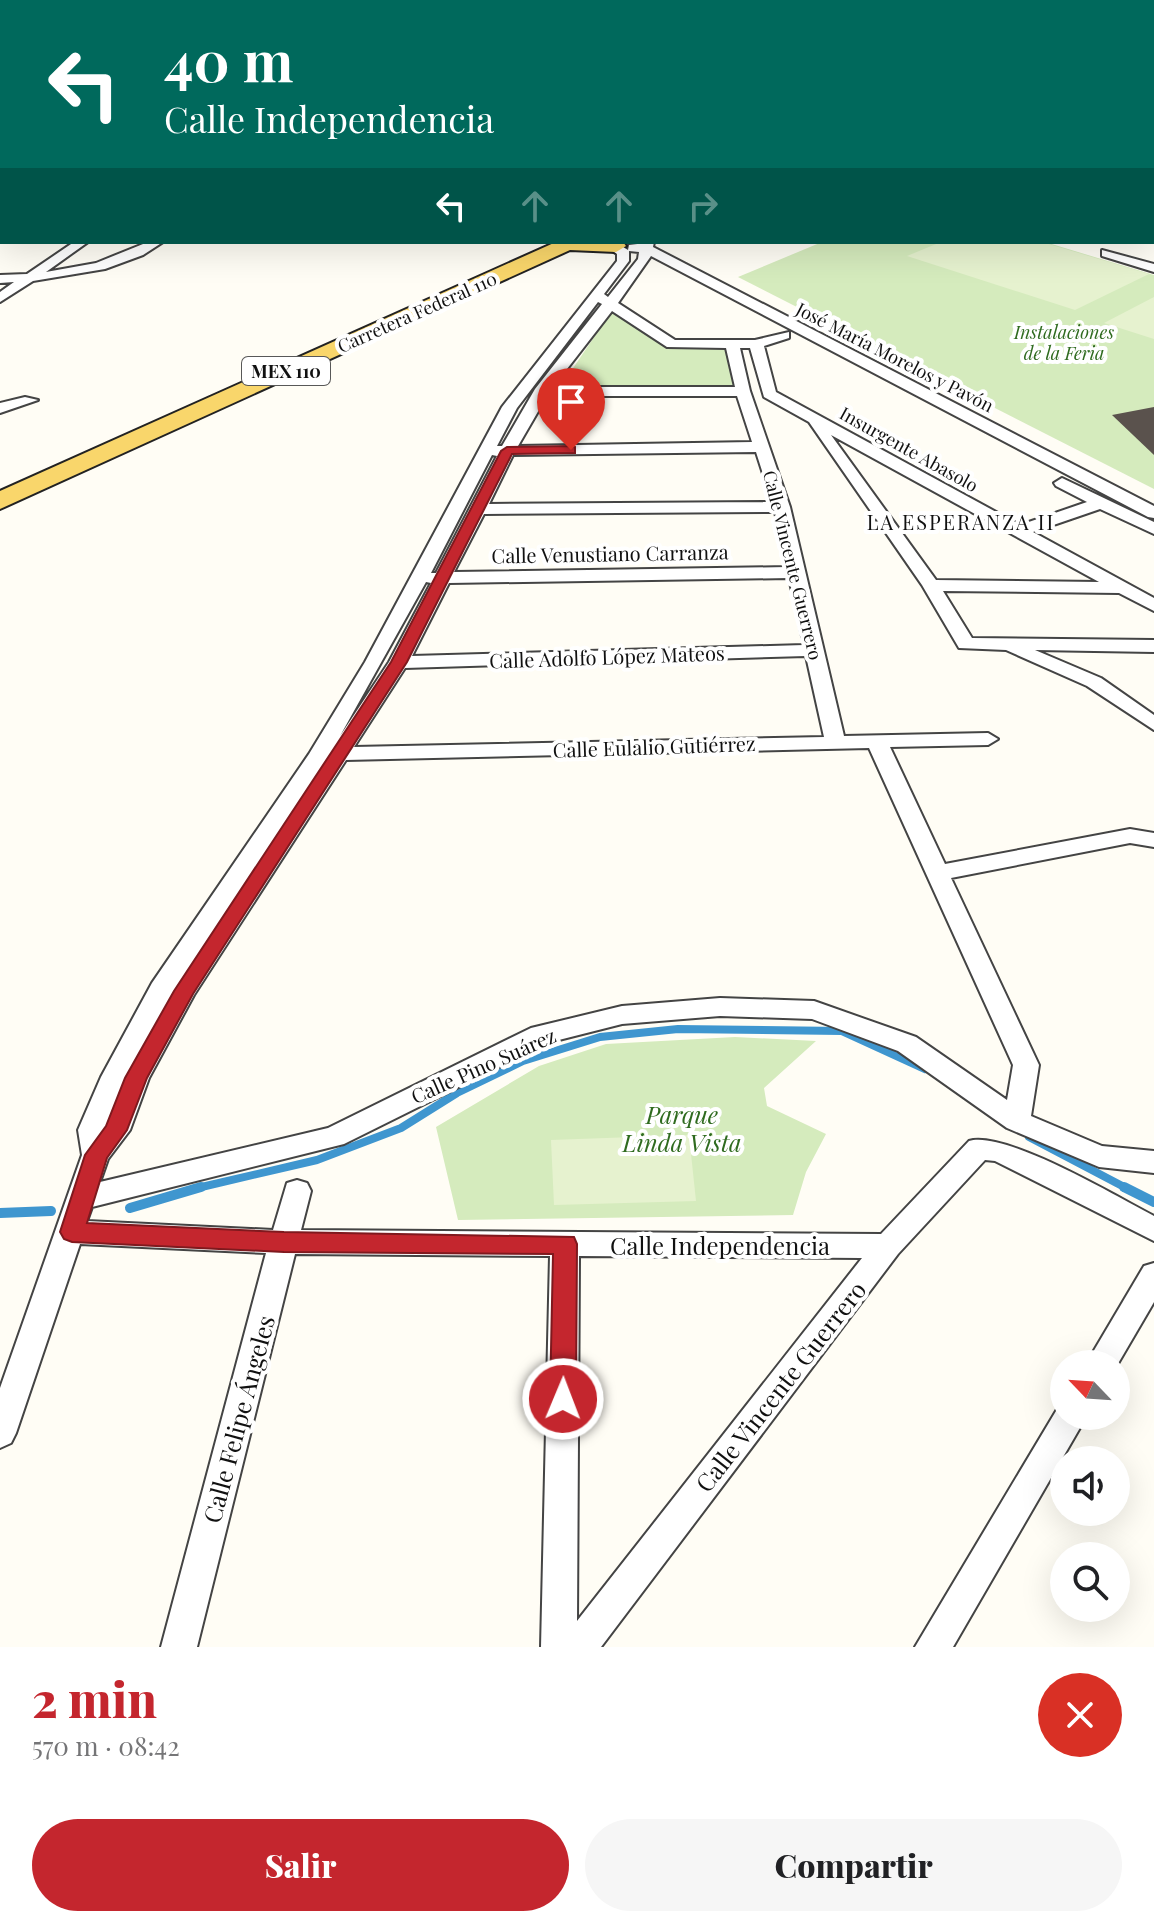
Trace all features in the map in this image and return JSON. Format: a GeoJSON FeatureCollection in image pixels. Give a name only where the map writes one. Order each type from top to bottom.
{"type":"FeatureCollection","features":[{"type":"Feature","properties":{"kind":"main road","name":"Carretera Federal 110"},"geometry":{"type":"LineString","coordinates":[[0,482],[278,358],[562,244]]}},
{"type":"Feature","properties":{"kind":"main road","name":"Carretera Federal 110"},"geometry":{"type":"LineString","coordinates":[[0,501],[562,244]]}},
{"type":"Feature","properties":{"kind":"street"},"geometry":{"type":"LineString","coordinates":[[0,298],[79,244]]}},
{"type":"Feature","properties":{"kind":"street"},"geometry":{"type":"LineString","coordinates":[[0,279],[97,269],[153,244]]}},
{"type":"Feature","properties":{"kind":"street"},"geometry":{"type":"LineString","coordinates":[[0,1433],[72,1232],[96,1155],[116,1130],[136,1078],[184,991],[399,662],[432,578],[497,451],[604,299],[623,261],[624,253],[611,244]]}},
{"type":"Feature","properties":{"kind":"street","name":"José María Morelos y Pavón"},"geometry":{"type":"LineString","coordinates":[[611,244],[650,248],[1154,497]]}},
{"type":"Feature","properties":{"kind":"street"},"geometry":{"type":"LineString","coordinates":[[1126,244],[1106,253],[1154,268]]}},
{"type":"Feature","properties":{"kind":"street"},"geometry":{"type":"LineString","coordinates":[[96,1155],[92,1130],[114,1077],[161,989],[479,509],[510,407],[650,248],[784,335],[1154,529]]}},
{"type":"Feature","properties":{"kind":"street","name":"José María Morelos y Pavón"},"geometry":{"type":"LineString","coordinates":[[650,248],[1154,513]]}},
{"type":"Feature","properties":{"kind":"street"},"geometry":{"type":"LineString","coordinates":[[604,299],[672,344],[756,344],[784,335]]}},
{"type":"Feature","properties":{"kind":"street","name":"Calle Vincente Guerrero"},"geometry":{"type":"LineString","coordinates":[[732,344],[743,391],[782,507],[835,741]]}},
{"type":"Feature","properties":{"kind":"street","name":"Insurgente Abasolo"},"geometry":{"type":"LineString","coordinates":[[756,344],[769,394],[1154,605]]}},
{"type":"Feature","properties":{"kind":"street"},"geometry":{"type":"LineString","coordinates":[[540,392],[743,391]]}},
{"type":"Feature","properties":{"kind":"street"},"geometry":{"type":"LineString","coordinates":[[0,408],[30,400]]}},
{"type":"Feature","properties":{"kind":"street"},"geometry":{"type":"LineString","coordinates":[[813,420],[931,585],[966,644],[1154,646]]}},
{"type":"Feature","properties":{"kind":"street"},"geometry":{"type":"LineString","coordinates":[[497,451],[762,447]]}},
{"type":"Feature","properties":{"kind":"street"},"geometry":{"type":"LineString","coordinates":[[1019,531],[1101,503]]}},
{"type":"Feature","properties":{"kind":"street"},"geometry":{"type":"LineString","coordinates":[[479,509],[782,507]]}},
{"type":"Feature","properties":{"kind":"street","name":"Calle Venustiano Carranza"},"geometry":{"type":"LineString","coordinates":[[432,578],[798,572]]}},
{"type":"Feature","properties":{"kind":"street"},"geometry":{"type":"LineString","coordinates":[[931,585],[1122,588]]}},
{"type":"Feature","properties":{"kind":"street"},"geometry":{"type":"LineString","coordinates":[[1003,644],[1094,682],[1154,724]]}},
{"type":"Feature","properties":{"kind":"street","name":"Calle Adolfo López Mateos"},"geometry":{"type":"LineString","coordinates":[[399,662],[815,650]]}},
{"type":"Feature","properties":{"kind":"street","name":"Calle Eulalio Gutiérrez"},"geometry":{"type":"LineString","coordinates":[[319,754],[988,739]]}},
{"type":"Feature","properties":{"kind":"street"},"geometry":{"type":"LineString","coordinates":[[877,742],[1026,1065],[1017,1121]]}},
{"type":"Feature","properties":{"kind":"street"},"geometry":{"type":"LineString","coordinates":[[938,873],[1130,836],[1154,840]]}},
{"type":"Feature","properties":{"kind":"street","name":"Calle Pino Suárez"},"geometry":{"type":"LineString","coordinates":[[83,1198],[334,1137],[540,1035],[622,1015],[692,1009],[814,1010],[907,1044],[1017,1121],[1099,1156],[1154,1162]]}},
{"type":"Feature","properties":{"kind":"street","name":"Calle Vincente Guerrero"},"geometry":{"type":"LineString","coordinates":[[579,1647],[888,1246],[979,1149],[999,1151],[1154,1229]]}},
{"type":"Feature","properties":{"kind":"street","name":"Calle Felipe Ángeles"},"geometry":{"type":"LineString","coordinates":[[179,1647],[297,1191]]}},
{"type":"Feature","properties":{"kind":"street","name":"Calle Independencia"},"geometry":{"type":"LineString","coordinates":[[72,1232],[284,1242],[888,1246]]}},
{"type":"Feature","properties":{"kind":"street"},"geometry":{"type":"LineString","coordinates":[[559,1647],[565,1244]]}},
{"type":"Feature","properties":{"kind":"street"},"geometry":{"type":"LineString","coordinates":[[1109,1350],[1154,1275]]}},
{"type":"Feature","properties":{"kind":"street"},"geometry":{"type":"LineString","coordinates":[[933,1647],[1062,1430]]}},
{"type":"Feature","properties":{"kind":"green space","name":"Instalaciones de la Feria"},"geometry":{"type":"Polygon","coordinates":[[[817,244],[1052,244],[1154,275],[1154,489],[738,277],[817,244]]]}},
{"type":"Feature","properties":{"kind":"green space"},"geometry":{"type":"Polygon","coordinates":[[[936,244],[1049,244],[1149,274],[1075,310],[907,256],[936,244]]]}},
{"type":"Feature","properties":{"kind":"green space"},"geometry":{"type":"Polygon","coordinates":[[[1154,297],[1154,339],[1104,323],[1154,297]]]}},
{"type":"Feature","properties":{"kind":"green space"},"geometry":{"type":"Polygon","coordinates":[[[611,312],[669,346],[728,347],[736,388],[559,389],[611,312]]]}},
{"type":"Feature","properties":{"kind":"green space","name":"Parque Linda Vista"},"geometry":{"type":"Polygon","coordinates":[[[735,1037],[816,1041],[764,1088],[767,1106],[826,1134],[806,1172],[793,1215],[458,1220],[436,1127],[539,1066],[606,1044],[735,1037]]]}},
{"type":"Feature","properties":{"kind":"green space"},"geometry":{"type":"Polygon","coordinates":[[[689,1135],[696,1201],[554,1205],[551,1140],[689,1135]]]}},
{"type":"Feature","properties":{"kind":"building"},"geometry":{"type":"Polygon","coordinates":[[[1154,407],[1154,455],[1112,415],[1154,407]]]}},
{"type":"Feature","properties":{"kind":"waterway"},"geometry":{"type":"LineString","coordinates":[[199,1188],[317,1160],[401,1128],[457,1093],[523,1061],[600,1037],[678,1029],[842,1031],[925,1069]]}},
{"type":"Feature","properties":{"kind":"waterway"},"geometry":{"type":"LineString","coordinates":[[1029,1137],[1128,1189]]}},
{"type":"Feature","properties":{"kind":"waterway"},"geometry":{"type":"LineString","coordinates":[[1124,1187],[1128,1189]]}},
{"type":"Feature","properties":{"kind":"waterway"},"geometry":{"type":"LineString","coordinates":[[130,1208],[199,1188]]}},
{"type":"Feature","properties":{"kind":"waterway"},"geometry":{"type":"LineString","coordinates":[[193,1189],[199,1188]]}},
{"type":"Feature","properties":{"kind":"waterway"},"geometry":{"type":"LineString","coordinates":[[1128,1189],[1154,1202]]}},
{"type":"Feature","properties":{"kind":"waterway"},"geometry":{"type":"LineString","coordinates":[[0,1213],[51,1211]]}},
{"type":"Feature","properties":{"kind":"district","name":"LA ESPERANZA II"},"geometry":{"type":"Point","coordinates":[961,521]}},
{"type":"Feature","properties":{"kind":"route"},"geometry":{"type":"LineString","coordinates":[[563,1399],[565,1244],[284,1242],[72,1232],[96,1155],[116,1130],[136,1078],[184,991],[399,662],[507,451],[571,450]]}}]}
